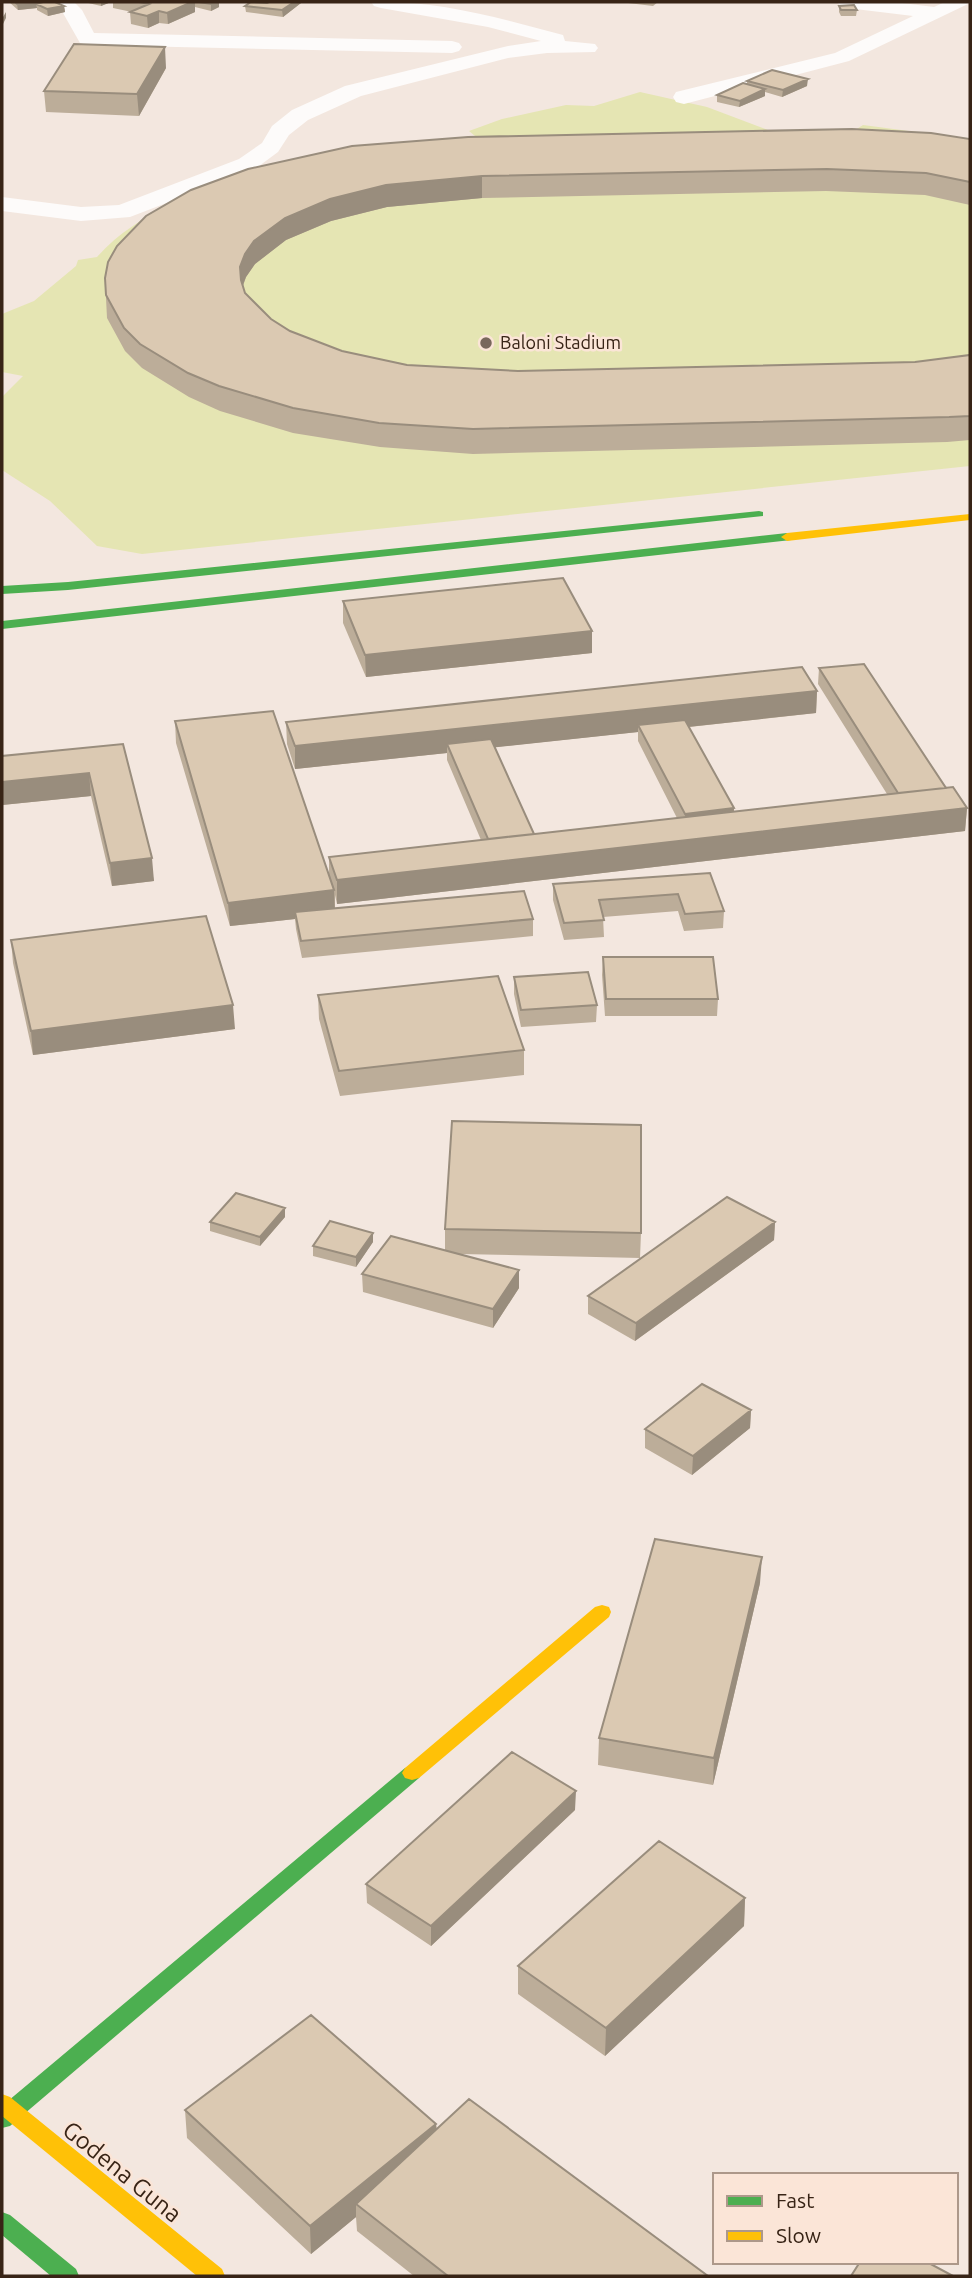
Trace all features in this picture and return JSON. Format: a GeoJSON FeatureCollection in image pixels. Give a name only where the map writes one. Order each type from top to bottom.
{"type":"FeatureCollection","features":[{"type":"Feature","properties":{"kind":"main road"},"geometry":{"type":"LineString","coordinates":[[2,590],[68,586],[776,512]]}},
{"type":"Feature","properties":{"kind":"main road"},"geometry":{"type":"LineString","coordinates":[[2,625],[970,517]]}},
{"type":"Feature","properties":{"kind":"main road"},"geometry":{"type":"LineString","coordinates":[[5,2111],[602,1612]]}},
{"type":"Feature","properties":{"kind":"main road","name":"Godena Guna"},"geometry":{"type":"LineString","coordinates":[[5,2111],[214,2276]]}},
{"type":"Feature","properties":{"kind":"main road"},"geometry":{"type":"LineString","coordinates":[[2,2222],[68,2276]]}},
{"type":"Feature","properties":{"kind":"street"},"geometry":{"type":"LineString","coordinates":[[62,2],[72,10],[83,36],[98,41],[452,47]]}},
{"type":"Feature","properties":{"kind":"street"},"geometry":{"type":"LineString","coordinates":[[2,204],[81,214],[122,212],[247,164],[270,147],[281,131],[300,115],[353,91],[508,52],[547,47],[588,48],[490,22],[381,2]]}},
{"type":"Feature","properties":{"kind":"street"},"geometry":{"type":"LineString","coordinates":[[847,2],[934,13]]}},
{"type":"Feature","properties":{"kind":"street"},"geometry":{"type":"LineString","coordinates":[[684,97],[842,57],[961,2]]}},
{"type":"Feature","properties":{"kind":"street"},"geometry":{"type":"LineString","coordinates":[[431,71],[452,47],[461,17]]}},
{"type":"Feature","properties":{"kind":"green space","name":"Baloni Stadium"},"geometry":{"type":"Polygon","coordinates":[[[640,92],[707,107],[789,138],[852,132],[863,125],[970,139],[970,466],[142,554],[97,546],[50,501],[2,470],[2,397],[23,376],[2,372],[2,314],[34,301],[76,266],[78,260],[97,257],[122,234],[170,203],[487,146],[469,131],[502,119],[566,105],[594,106],[640,92]]]}},
{"type":"Feature","properties":{"kind":"building"},"geometry":{"type":"Polygon","coordinates":[[[55,2],[64,6],[47,9],[36,4],[55,2]]]}},
{"type":"Feature","properties":{"kind":"building"},"geometry":{"type":"Polygon","coordinates":[[[139,2],[192,2],[167,13],[159,11],[147,16],[130,12],[149,4],[139,2]]]}},
{"type":"Feature","properties":{"kind":"building"},"geometry":{"type":"Polygon","coordinates":[[[251,2],[294,2],[282,10],[245,6],[251,2]]]}},
{"type":"Feature","properties":{"kind":"building"},"geometry":{"type":"Polygon","coordinates":[[[854,5],[857,10],[841,10],[839,6],[854,5]]]}},
{"type":"Feature","properties":{"kind":"building"},"geometry":{"type":"Polygon","coordinates":[[[74,44],[165,47],[137,94],[44,91],[74,44]]]}},
{"type":"Feature","properties":{"kind":"building"},"geometry":{"type":"Polygon","coordinates":[[[772,70],[808,79],[783,90],[747,81],[772,70]]]}},
{"type":"Feature","properties":{"kind":"building"},"geometry":{"type":"Polygon","coordinates":[[[743,83],[765,89],[740,101],[717,95],[743,83]]]}},
{"type":"Feature","properties":{"kind":"building"},"geometry":{"type":"Polygon","coordinates":[[[852,129],[931,133],[970,139],[970,182],[926,173],[827,169],[482,176],[386,185],[330,199],[285,218],[254,241],[240,267],[241,280],[245,293],[271,319],[290,331],[342,351],[407,365],[518,371],[915,362],[970,355],[970,416],[473,429],[379,423],[293,408],[219,386],[188,373],[140,344],[124,328],[106,295],[108,262],[117,246],[146,216],[191,190],[248,169],[352,146],[468,137],[852,129]]]}},
{"type":"Feature","properties":{"kind":"building"},"geometry":{"type":"Polygon","coordinates":[[[563,578],[592,631],[365,655],[343,601],[563,578]]]}},
{"type":"Feature","properties":{"kind":"building"},"geometry":{"type":"Polygon","coordinates":[[[864,664],[946,788],[898,793],[819,668],[864,664]]]}},
{"type":"Feature","properties":{"kind":"building"},"geometry":{"type":"Polygon","coordinates":[[[802,667],[817,691],[295,746],[286,722],[802,667]]]}},
{"type":"Feature","properties":{"kind":"building"},"geometry":{"type":"Polygon","coordinates":[[[273,711],[334,890],[228,903],[175,721],[273,711]]]}},
{"type":"Feature","properties":{"kind":"building"},"geometry":{"type":"Polygon","coordinates":[[[685,720],[734,808],[685,814],[638,725],[685,720]]]}},
{"type":"Feature","properties":{"kind":"building"},"geometry":{"type":"Polygon","coordinates":[[[491,739],[534,834],[488,839],[447,744],[491,739]]]}},
{"type":"Feature","properties":{"kind":"building"},"geometry":{"type":"Polygon","coordinates":[[[123,744],[152,858],[110,863],[89,773],[2,782],[2,756],[123,744]]]}},
{"type":"Feature","properties":{"kind":"building"},"geometry":{"type":"Polygon","coordinates":[[[953,787],[967,808],[337,880],[329,857],[953,787]]]}},
{"type":"Feature","properties":{"kind":"building"},"geometry":{"type":"Polygon","coordinates":[[[710,873],[724,911],[685,914],[678,894],[599,900],[604,920],[564,923],[553,884],[710,873]]]}},
{"type":"Feature","properties":{"kind":"building"},"geometry":{"type":"Polygon","coordinates":[[[524,891],[533,919],[301,941],[295,912],[524,891]]]}},
{"type":"Feature","properties":{"kind":"building"},"geometry":{"type":"Polygon","coordinates":[[[206,916],[233,1005],[31,1031],[11,940],[206,916]]]}},
{"type":"Feature","properties":{"kind":"building"},"geometry":{"type":"Polygon","coordinates":[[[603,957],[713,957],[718,999],[606,999],[603,957]]]}},
{"type":"Feature","properties":{"kind":"building"},"geometry":{"type":"Polygon","coordinates":[[[588,972],[597,1005],[521,1010],[514,977],[588,972]]]}},
{"type":"Feature","properties":{"kind":"building"},"geometry":{"type":"Polygon","coordinates":[[[498,976],[524,1050],[339,1071],[318,995],[498,976]]]}},
{"type":"Feature","properties":{"kind":"building"},"geometry":{"type":"Polygon","coordinates":[[[452,1121],[641,1125],[641,1233],[445,1229],[452,1121]]]}},
{"type":"Feature","properties":{"kind":"building"},"geometry":{"type":"Polygon","coordinates":[[[236,1193],[285,1208],[260,1237],[210,1222],[236,1193]]]}},
{"type":"Feature","properties":{"kind":"building"},"geometry":{"type":"Polygon","coordinates":[[[727,1197],[775,1222],[636,1323],[588,1296],[727,1197]]]}},
{"type":"Feature","properties":{"kind":"building"},"geometry":{"type":"Polygon","coordinates":[[[330,1221],[373,1233],[356,1257],[313,1246],[330,1221]]]}},
{"type":"Feature","properties":{"kind":"building"},"geometry":{"type":"Polygon","coordinates":[[[391,1236],[519,1270],[493,1309],[362,1274],[391,1236]]]}},
{"type":"Feature","properties":{"kind":"building"},"geometry":{"type":"Polygon","coordinates":[[[702,1384],[751,1410],[693,1456],[645,1429],[702,1384]]]}},
{"type":"Feature","properties":{"kind":"building"},"geometry":{"type":"Polygon","coordinates":[[[655,1539],[762,1557],[714,1758],[599,1738],[655,1539]]]}},
{"type":"Feature","properties":{"kind":"building"},"geometry":{"type":"Polygon","coordinates":[[[512,1752],[576,1791],[431,1926],[366,1884],[512,1752]]]}},
{"type":"Feature","properties":{"kind":"building"},"geometry":{"type":"Polygon","coordinates":[[[659,1841],[745,1898],[606,2028],[518,1966],[659,1841]]]}},
{"type":"Feature","properties":{"kind":"building"},"geometry":{"type":"Polygon","coordinates":[[[311,2015],[436,2124],[310,2226],[185,2110],[311,2015]]]}},
{"type":"Feature","properties":{"kind":"building"},"geometry":{"type":"Polygon","coordinates":[[[469,2099],[708,2276],[448,2276],[356,2204],[469,2099]]]}},
{"type":"Feature","properties":{"kind":"building"},"geometry":{"type":"Polygon","coordinates":[[[859,2264],[931,2264],[953,2276],[851,2276],[859,2264]]]}},
{"type":"Feature","properties":{"kind":"traffic: fast"},"geometry":{"type":"LineString","coordinates":[[2,590],[68,586],[759,514]]}},
{"type":"Feature","properties":{"kind":"traffic: fast"},"geometry":{"type":"LineString","coordinates":[[2,625],[787,537]]}},
{"type":"Feature","properties":{"kind":"traffic: fast"},"geometry":{"type":"LineString","coordinates":[[2,2119],[412,1773]]}},
{"type":"Feature","properties":{"kind":"traffic: fast"},"geometry":{"type":"LineString","coordinates":[[2,2222],[68,2276]]}},
{"type":"Feature","properties":{"kind":"traffic: slow"},"geometry":{"type":"LineString","coordinates":[[787,537],[970,517]]}},
{"type":"Feature","properties":{"kind":"traffic: slow"},"geometry":{"type":"LineString","coordinates":[[412,1773],[602,1612]]}},
{"type":"Feature","properties":{"kind":"traffic: slow"},"geometry":{"type":"LineString","coordinates":[[2,2103],[214,2276]]}},
{"type":"Feature","properties":{"kind":"place","name":"Baloni Stadium"},"geometry":{"type":"Point","coordinates":[486,343]}}]}
